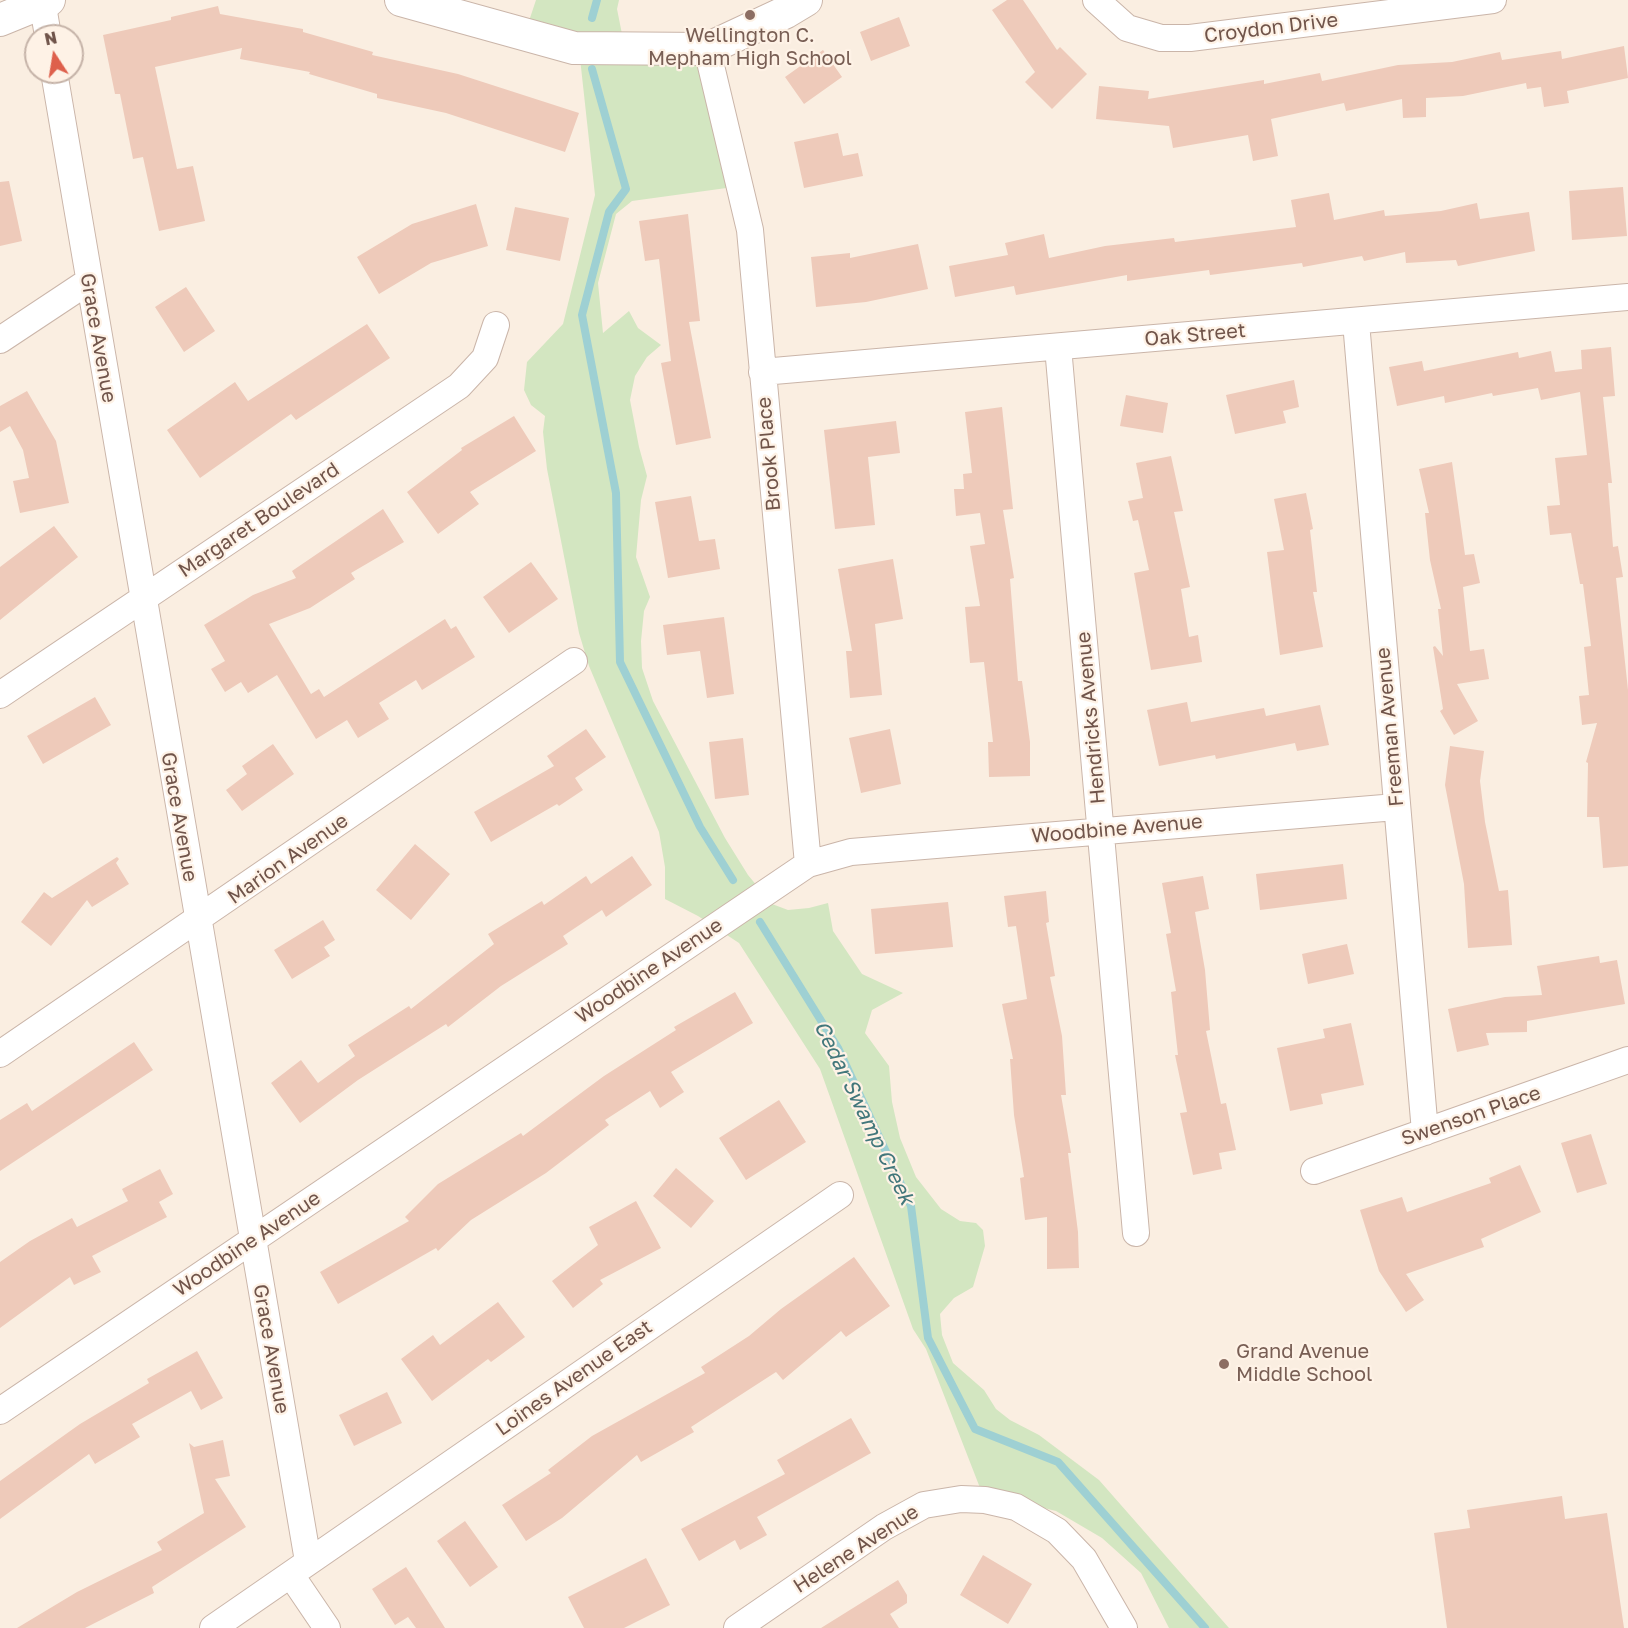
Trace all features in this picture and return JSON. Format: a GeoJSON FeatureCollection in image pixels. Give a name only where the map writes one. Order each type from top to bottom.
{"type":"FeatureCollection","features":[{"type":"Feature","properties":{"kind":"street"},"geometry":{"type":"LineString","coordinates":[[401,0],[574,48],[707,49],[786,12],[806,0]]}},
{"type":"Feature","properties":{"kind":"street","name":"Croydon Drive"},"geometry":{"type":"LineString","coordinates":[[1096,0],[1127,28],[1161,38],[1190,38],[1493,0]]}},
{"type":"Feature","properties":{"kind":"street"},"geometry":{"type":"LineString","coordinates":[[0,20],[45,1],[47,24]]}},
{"type":"Feature","properties":{"kind":"street","name":"Brook Place"},"geometry":{"type":"LineString","coordinates":[[707,49],[747,213],[808,864]]}},
{"type":"Feature","properties":{"kind":"street","name":"Grace Avenue"},"geometry":{"type":"LineString","coordinates":[[56,84],[252,1241],[299,1568],[327,1628]]}},
{"type":"Feature","properties":{"kind":"street"},"geometry":{"type":"LineString","coordinates":[[0,340],[88,281]]}},
{"type":"Feature","properties":{"kind":"street","name":"Oak Street"},"geometry":{"type":"LineString","coordinates":[[762,372],[1628,297]]}},
{"type":"Feature","properties":{"kind":"street","name":"Freeman Avenue"},"geometry":{"type":"LineString","coordinates":[[1356,321],[1425,1132]]}},
{"type":"Feature","properties":{"kind":"street","name":"Margaret Boulevard"},"geometry":{"type":"LineString","coordinates":[[0,695],[459,386],[485,358],[496,325]]}},
{"type":"Feature","properties":{"kind":"street","name":"Hendricks Avenue"},"geometry":{"type":"LineString","coordinates":[[1059,347],[1136,1233]]}},
{"type":"Feature","properties":{"kind":"street","name":"Marion Avenue"},"geometry":{"type":"LineString","coordinates":[[0,1054],[574,662]]}},
{"type":"Feature","properties":{"kind":"street","name":"Woodbine Avenue"},"geometry":{"type":"LineString","coordinates":[[0,1411],[808,864],[851,852],[1396,807]]}},
{"type":"Feature","properties":{"kind":"street","name":"Swenson Place"},"geometry":{"type":"LineString","coordinates":[[1314,1171],[1628,1060]]}},
{"type":"Feature","properties":{"kind":"street","name":"Loines Avenue East"},"geometry":{"type":"LineString","coordinates":[[213,1628],[840,1195]]}},
{"type":"Feature","properties":{"kind":"street","name":"Helene Avenue"},"geometry":{"type":"LineString","coordinates":[[753,1624],[884,1527],[924,1505],[961,1499],[985,1500],[1016,1507],[1057,1531],[1084,1559],[1124,1628]]}},
{"type":"Feature","properties":{"kind":"green space"},"geometry":{"type":"Polygon","coordinates":[[[536,0],[619,0],[617,9],[625,49],[707,49],[741,186],[632,201],[616,214],[598,283],[603,333],[629,311],[638,328],[661,345],[647,357],[635,376],[630,400],[647,476],[641,500],[636,557],[650,597],[644,611],[641,641],[642,668],[653,701],[725,838],[748,875],[772,904],[788,910],[828,903],[833,931],[862,974],[903,993],[872,1010],[865,1033],[889,1066],[892,1102],[900,1138],[916,1177],[941,1209],[960,1221],[976,1223],[983,1230],[985,1246],[973,1287],[954,1298],[940,1314],[942,1335],[953,1363],[984,1390],[996,1409],[1010,1420],[1039,1435],[1099,1480],[1229,1628],[1169,1628],[1141,1573],[1102,1538],[1056,1511],[982,1493],[926,1349],[913,1329],[820,1069],[739,943],[698,916],[665,899],[665,867],[659,832],[589,666],[579,633],[547,469],[543,432],[545,416],[531,405],[524,390],[527,362],[563,324],[595,195],[579,49],[525,33],[536,0]]]}},
{"type":"Feature","properties":{"kind":"building"},"geometry":{"type":"Polygon","coordinates":[[[1007,0],[1023,0],[1057,50],[1060,47],[1087,74],[1052,109],[1025,82],[1035,72],[992,10],[1007,0]]]}},
{"type":"Feature","properties":{"kind":"building"},"geometry":{"type":"Polygon","coordinates":[[[218,6],[220,14],[303,29],[303,32],[373,52],[372,55],[458,74],[579,113],[565,152],[446,113],[377,98],[377,94],[309,74],[310,72],[240,59],[242,48],[155,67],[177,169],[193,166],[205,221],[159,231],[143,157],[133,159],[120,94],[115,94],[103,35],[171,20],[171,17],[218,6]]]}},
{"type":"Feature","properties":{"kind":"building"},"geometry":{"type":"Polygon","coordinates":[[[899,17],[910,46],[871,61],[860,32],[899,17]]]}},
{"type":"Feature","properties":{"kind":"building"},"geometry":{"type":"Polygon","coordinates":[[[1624,46],[1628,78],[1567,91],[1569,103],[1544,107],[1541,87],[1527,89],[1526,83],[1463,96],[1426,98],[1426,117],[1403,118],[1402,99],[1346,111],[1344,103],[1271,119],[1278,156],[1253,161],[1248,135],[1173,148],[1169,126],[1096,119],[1099,86],[1149,91],[1148,99],[1264,80],[1264,84],[1320,73],[1322,81],[1398,65],[1452,62],[1500,52],[1502,60],[1561,51],[1562,59],[1624,46]]]}},
{"type":"Feature","properties":{"kind":"building"},"geometry":{"type":"Polygon","coordinates":[[[823,50],[842,77],[804,104],[785,77],[823,50]]]}},
{"type":"Feature","properties":{"kind":"building"},"geometry":{"type":"Polygon","coordinates":[[[838,133],[843,156],[858,153],[863,176],[804,188],[794,142],[838,133]]]}},
{"type":"Feature","properties":{"kind":"building"},"geometry":{"type":"Polygon","coordinates":[[[9,181],[22,241],[0,246],[0,182],[9,181]]]}},
{"type":"Feature","properties":{"kind":"building"},"geometry":{"type":"Polygon","coordinates":[[[1623,187],[1627,236],[1572,240],[1569,191],[1623,187]]]}},
{"type":"Feature","properties":{"kind":"building"},"geometry":{"type":"Polygon","coordinates":[[[1329,193],[1334,220],[1384,210],[1385,216],[1441,211],[1477,203],[1480,219],[1529,212],[1535,251],[1458,266],[1456,260],[1406,263],[1405,252],[1364,261],[1362,256],[1303,267],[1302,263],[1210,275],[1209,270],[1127,281],[1127,275],[1016,295],[1014,286],[955,297],[949,266],[1008,255],[1005,243],[1044,234],[1049,258],[1105,246],[1174,238],[1175,242],[1296,227],[1291,200],[1329,193]]]}},
{"type":"Feature","properties":{"kind":"building"},"geometry":{"type":"Polygon","coordinates":[[[476,204],[488,246],[431,263],[379,294],[357,257],[412,224],[476,204]]]}},
{"type":"Feature","properties":{"kind":"building"},"geometry":{"type":"Polygon","coordinates":[[[515,207],[569,218],[560,261],[506,250],[515,207]]]}},
{"type":"Feature","properties":{"kind":"building"},"geometry":{"type":"Polygon","coordinates":[[[688,214],[700,321],[689,322],[711,438],[676,445],[661,363],[671,361],[659,259],[645,261],[639,221],[688,214]]]}},
{"type":"Feature","properties":{"kind":"building"},"geometry":{"type":"Polygon","coordinates":[[[918,244],[928,289],[866,302],[816,307],[811,257],[850,253],[850,258],[918,244]]]}},
{"type":"Feature","properties":{"kind":"building"},"geometry":{"type":"Polygon","coordinates":[[[186,287],[215,331],[184,352],[155,307],[186,287]]]}},
{"type":"Feature","properties":{"kind":"building"},"geometry":{"type":"Polygon","coordinates":[[[367,324],[390,358],[296,420],[291,414],[200,478],[167,430],[235,382],[248,401],[367,324]]]}},
{"type":"Feature","properties":{"kind":"building"},"geometry":{"type":"Polygon","coordinates":[[[1611,347],[1615,396],[1603,397],[1612,483],[1608,483],[1613,547],[1618,546],[1623,577],[1616,578],[1628,690],[1628,866],[1603,868],[1599,817],[1587,817],[1588,763],[1586,762],[1597,723],[1582,725],[1579,696],[1589,695],[1584,647],[1591,646],[1583,584],[1580,584],[1571,533],[1550,535],[1547,506],[1560,505],[1555,458],[1587,455],[1580,392],[1541,400],[1538,388],[1493,396],[1492,393],[1445,403],[1444,396],[1397,406],[1389,367],[1422,361],[1424,371],[1518,352],[1519,358],[1551,351],[1555,372],[1582,369],[1581,350],[1611,347]]]}},
{"type":"Feature","properties":{"kind":"building"},"geometry":{"type":"Polygon","coordinates":[[[1294,380],[1299,407],[1283,411],[1286,423],[1235,434],[1226,395],[1294,380]]]}},
{"type":"Feature","properties":{"kind":"building"},"geometry":{"type":"Polygon","coordinates":[[[27,391],[56,441],[69,503],[20,513],[13,481],[29,478],[23,450],[10,426],[0,432],[0,406],[27,391]]]}},
{"type":"Feature","properties":{"kind":"building"},"geometry":{"type":"Polygon","coordinates":[[[1126,395],[1168,403],[1163,433],[1120,426],[1126,395]]]}},
{"type":"Feature","properties":{"kind":"building"},"geometry":{"type":"Polygon","coordinates":[[[1002,407],[1013,509],[1003,510],[1014,578],[1010,579],[1018,681],[1022,681],[1030,742],[1030,776],[989,777],[988,742],[993,742],[984,662],[970,663],[965,607],[980,606],[970,546],[985,544],[980,513],[956,516],[954,489],[964,489],[963,474],[972,473],[965,412],[1002,407]]]}},
{"type":"Feature","properties":{"kind":"building"},"geometry":{"type":"Polygon","coordinates":[[[514,416],[536,451],[470,492],[479,504],[438,534],[407,492],[462,450],[461,448],[514,416]]]}},
{"type":"Feature","properties":{"kind":"building"},"geometry":{"type":"Polygon","coordinates":[[[896,421],[900,453],[868,457],[875,525],[835,529],[824,430],[896,421]]]}},
{"type":"Feature","properties":{"kind":"building"},"geometry":{"type":"Polygon","coordinates":[[[1171,456],[1183,511],[1174,512],[1190,587],[1181,589],[1189,637],[1198,635],[1202,662],[1151,670],[1134,573],[1149,570],[1138,520],[1133,521],[1128,501],[1143,498],[1136,463],[1171,456]]]}},
{"type":"Feature","properties":{"kind":"building"},"geometry":{"type":"Polygon","coordinates":[[[1452,462],[1465,555],[1474,554],[1480,583],[1463,587],[1470,651],[1484,649],[1489,679],[1457,684],[1478,721],[1454,735],[1440,711],[1443,709],[1433,647],[1435,646],[1443,656],[1438,609],[1441,609],[1430,560],[1425,513],[1429,513],[1419,469],[1452,462]]]}},
{"type":"Feature","properties":{"kind":"building"},"geometry":{"type":"Polygon","coordinates":[[[1306,493],[1313,529],[1310,530],[1317,592],[1313,592],[1323,647],[1280,655],[1267,552],[1284,550],[1274,499],[1306,493]]]}},
{"type":"Feature","properties":{"kind":"building"},"geometry":{"type":"Polygon","coordinates":[[[691,496],[699,541],[715,539],[720,569],[668,578],[655,502],[691,496]]]}},
{"type":"Feature","properties":{"kind":"building"},"geometry":{"type":"Polygon","coordinates":[[[383,509],[404,542],[351,573],[355,579],[310,608],[269,624],[311,694],[319,689],[324,697],[445,619],[451,629],[456,626],[475,657],[422,690],[416,680],[379,703],[389,719],[358,738],[347,720],[316,739],[277,675],[248,693],[241,682],[225,692],[211,669],[225,661],[204,625],[253,595],[296,578],[292,571],[383,509]]]}},
{"type":"Feature","properties":{"kind":"building"},"geometry":{"type":"Polygon","coordinates":[[[54,526],[78,557],[0,620],[0,567],[54,526]]]}},
{"type":"Feature","properties":{"kind":"building"},"geometry":{"type":"Polygon","coordinates":[[[893,559],[903,619],[875,624],[882,695],[850,698],[846,651],[852,651],[838,569],[893,559]]]}},
{"type":"Feature","properties":{"kind":"building"},"geometry":{"type":"Polygon","coordinates":[[[531,562],[558,599],[509,633],[483,597],[531,562]]]}},
{"type":"Feature","properties":{"kind":"building"},"geometry":{"type":"Polygon","coordinates":[[[724,617],[734,694],[707,698],[700,651],[667,655],[663,625],[724,617]]]}},
{"type":"Feature","properties":{"kind":"building"},"geometry":{"type":"Polygon","coordinates":[[[95,697],[111,725],[43,764],[27,736],[95,697]]]}},
{"type":"Feature","properties":{"kind":"building"},"geometry":{"type":"Polygon","coordinates":[[[1187,702],[1191,722],[1264,708],[1266,716],[1320,705],[1329,745],[1297,751],[1295,743],[1216,759],[1215,755],[1159,766],[1147,710],[1187,702]]]}},
{"type":"Feature","properties":{"kind":"building"},"geometry":{"type":"Polygon","coordinates":[[[586,729],[606,757],[575,778],[583,790],[559,806],[557,804],[491,842],[474,812],[554,766],[547,756],[586,729]]]}},
{"type":"Feature","properties":{"kind":"building"},"geometry":{"type":"Polygon","coordinates":[[[890,729],[901,784],[861,793],[849,738],[890,729]]]}},
{"type":"Feature","properties":{"kind":"building"},"geometry":{"type":"Polygon","coordinates":[[[743,738],[749,795],[715,799],[709,742],[743,738]]]}},
{"type":"Feature","properties":{"kind":"building"},"geometry":{"type":"Polygon","coordinates":[[[273,744],[294,774],[242,811],[226,790],[247,774],[242,766],[273,744]]]}},
{"type":"Feature","properties":{"kind":"building"},"geometry":{"type":"Polygon","coordinates":[[[1450,746],[1484,751],[1480,781],[1485,822],[1499,891],[1508,890],[1512,945],[1468,948],[1464,884],[1445,785],[1450,746]]]}},
{"type":"Feature","properties":{"kind":"building"},"geometry":{"type":"Polygon","coordinates":[[[415,844],[450,874],[411,920],[376,890],[415,844]]]}},
{"type":"Feature","properties":{"kind":"building"},"geometry":{"type":"Polygon","coordinates":[[[632,856],[652,885],[606,917],[602,910],[563,936],[568,944],[501,986],[448,1027],[446,1024],[358,1080],[300,1123],[271,1083],[301,1060],[318,1083],[355,1056],[348,1045],[409,1006],[411,1009],[494,944],[488,934],[542,901],[544,905],[586,876],[591,884],[632,856]]]}},
{"type":"Feature","properties":{"kind":"building"},"geometry":{"type":"Polygon","coordinates":[[[117,857],[119,859],[116,863],[129,884],[92,907],[87,900],[51,946],[21,922],[44,892],[52,898],[117,857]]]}},
{"type":"Feature","properties":{"kind":"building"},"geometry":{"type":"Polygon","coordinates":[[[1343,864],[1347,899],[1260,910],[1256,874],[1343,864]]]}},
{"type":"Feature","properties":{"kind":"building"},"geometry":{"type":"Polygon","coordinates":[[[1203,876],[1209,909],[1195,912],[1205,970],[1210,1030],[1206,1031],[1221,1104],[1226,1103],[1236,1150],[1219,1153],[1222,1169],[1193,1175],[1180,1113],[1187,1112],[1175,1055],[1178,1055],[1171,992],[1176,991],[1166,934],[1171,933],[1162,883],[1203,876]]]}},
{"type":"Feature","properties":{"kind":"building"},"geometry":{"type":"Polygon","coordinates":[[[1046,891],[1049,922],[1046,923],[1055,976],[1050,977],[1062,1036],[1066,1095],[1061,1095],[1071,1153],[1068,1153],[1078,1232],[1079,1268],[1047,1269],[1047,1217],[1025,1220],[1020,1178],[1024,1177],[1014,1115],[1010,1059],[1013,1059],[1002,1004],[1027,999],[1016,926],[1008,927],[1004,896],[1046,891]]]}},
{"type":"Feature","properties":{"kind":"building"},"geometry":{"type":"Polygon","coordinates":[[[948,902],[953,947],[875,954],[871,909],[948,902]]]}},
{"type":"Feature","properties":{"kind":"building"},"geometry":{"type":"Polygon","coordinates":[[[323,920],[335,940],[324,947],[330,956],[292,979],[274,950],[323,920]]]}},
{"type":"Feature","properties":{"kind":"building"},"geometry":{"type":"Polygon","coordinates":[[[1347,944],[1354,974],[1308,984],[1302,954],[1347,944]]]}},
{"type":"Feature","properties":{"kind":"building"},"geometry":{"type":"Polygon","coordinates":[[[1599,956],[1600,963],[1617,960],[1625,1004],[1527,1021],[1527,1032],[1486,1033],[1489,1045],[1457,1052],[1448,1009],[1505,997],[1542,995],[1537,966],[1599,956]]]}},
{"type":"Feature","properties":{"kind":"building"},"geometry":{"type":"Polygon","coordinates":[[[735,992],[753,1023],[671,1072],[684,1092],[660,1108],[650,1091],[605,1120],[609,1125],[546,1173],[471,1220],[438,1251],[436,1248],[338,1304],[320,1272],[409,1221],[405,1217],[438,1184],[521,1133],[523,1136],[604,1076],[676,1030],[674,1027],[735,992]]]}},
{"type":"Feature","properties":{"kind":"building"},"geometry":{"type":"Polygon","coordinates":[[[1351,1023],[1364,1085],[1321,1094],[1323,1104],[1290,1111],[1277,1048],[1325,1038],[1323,1029],[1351,1023]]]}},
{"type":"Feature","properties":{"kind":"building"},"geometry":{"type":"Polygon","coordinates":[[[134,1042],[153,1070],[0,1171],[0,1120],[27,1103],[32,1111],[134,1042]]]}},
{"type":"Feature","properties":{"kind":"building"},"geometry":{"type":"Polygon","coordinates":[[[779,1100],[806,1142],[746,1180],[719,1138],[779,1100]]]}},
{"type":"Feature","properties":{"kind":"building"},"geometry":{"type":"Polygon","coordinates":[[[1591,1134],[1607,1184],[1577,1193],[1561,1143],[1591,1134]]]}},
{"type":"Feature","properties":{"kind":"building"},"geometry":{"type":"Polygon","coordinates":[[[1520,1165],[1541,1212],[1481,1239],[1484,1247],[1406,1274],[1424,1300],[1406,1312],[1379,1271],[1360,1210],[1402,1197],[1407,1212],[1491,1183],[1489,1178],[1520,1165]]]}},
{"type":"Feature","properties":{"kind":"building"},"geometry":{"type":"Polygon","coordinates":[[[676,1168],[714,1201],[691,1228],[653,1196],[676,1168]]]}},
{"type":"Feature","properties":{"kind":"building"},"geometry":{"type":"Polygon","coordinates":[[[160,1169],[173,1194],[159,1202],[167,1217],[92,1256],[101,1272],[74,1285],[70,1277],[0,1328],[0,1262],[30,1241],[72,1218],[77,1227],[128,1201],[122,1189],[160,1169]]]}},
{"type":"Feature","properties":{"kind":"building"},"geometry":{"type":"Polygon","coordinates":[[[636,1201],[661,1248],[600,1280],[603,1284],[573,1308],[552,1281],[598,1245],[589,1227],[636,1201]]]}},
{"type":"Feature","properties":{"kind":"building"},"geometry":{"type":"Polygon","coordinates":[[[854,1257],[890,1306],[846,1337],[841,1331],[783,1380],[776,1372],[691,1427],[694,1432],[641,1462],[637,1455],[562,1518],[526,1541],[502,1505],[551,1473],[548,1470],[592,1436],[705,1373],[701,1367],[749,1336],[781,1309],[854,1257]]]}},
{"type":"Feature","properties":{"kind":"building"},"geometry":{"type":"Polygon","coordinates":[[[498,1302],[525,1337],[491,1362],[488,1359],[432,1401],[401,1359],[433,1335],[440,1345],[498,1302]]]}},
{"type":"Feature","properties":{"kind":"building"},"geometry":{"type":"Polygon","coordinates":[[[197,1351],[223,1398],[201,1410],[191,1391],[132,1424],[140,1437],[95,1464],[89,1454],[0,1519],[0,1481],[80,1424],[149,1383],[147,1379],[197,1351]]]}},
{"type":"Feature","properties":{"kind":"building"},"geometry":{"type":"Polygon","coordinates":[[[387,1392],[402,1423],[354,1446],[339,1415],[387,1392]]]}},
{"type":"Feature","properties":{"kind":"building"},"geometry":{"type":"Polygon","coordinates":[[[851,1418],[871,1453],[757,1517],[767,1535],[740,1550],[735,1540],[699,1561],[681,1529],[785,1474],[777,1460],[851,1418]]]}},
{"type":"Feature","properties":{"kind":"building"},"geometry":{"type":"Polygon","coordinates":[[[223,1440],[230,1476],[215,1479],[246,1527],[152,1587],[154,1593],[85,1628],[17,1628],[77,1592],[162,1550],[157,1542],[204,1513],[189,1443],[194,1447],[223,1440]]]}},
{"type":"Feature","properties":{"kind":"building"},"geometry":{"type":"Polygon","coordinates":[[[1562,1496],[1565,1519],[1607,1513],[1624,1628],[1447,1628],[1434,1533],[1470,1528],[1467,1510],[1562,1496]]]}},
{"type":"Feature","properties":{"kind":"building"},"geometry":{"type":"Polygon","coordinates":[[[465,1521],[498,1567],[470,1587],[437,1541],[465,1521]]]}},
{"type":"Feature","properties":{"kind":"building"},"geometry":{"type":"Polygon","coordinates":[[[983,1555],[1032,1584],[1008,1624],[960,1595],[983,1555]]]}},
{"type":"Feature","properties":{"kind":"building"},"geometry":{"type":"Polygon","coordinates":[[[646,1558],[670,1605],[624,1628],[584,1628],[568,1597],[646,1558]]]}},
{"type":"Feature","properties":{"kind":"building"},"geometry":{"type":"Polygon","coordinates":[[[406,1567],[445,1628],[416,1628],[408,1617],[395,1625],[372,1589],[406,1567]]]}},
{"type":"Feature","properties":{"kind":"building"},"geometry":{"type":"Polygon","coordinates":[[[898,1580],[907,1595],[907,1603],[890,1614],[899,1628],[821,1628],[898,1580]]]}},
{"type":"Feature","properties":{"kind":"waterway","name":"Cedar Swamp Creek"},"geometry":{"type":"LineString","coordinates":[[592,18],[597,0]]}},
{"type":"Feature","properties":{"kind":"waterway","name":"Cedar Swamp Creek"},"geometry":{"type":"LineString","coordinates":[[592,69],[626,189],[609,212],[582,315],[616,493],[620,662],[700,827],[733,880]]}},
{"type":"Feature","properties":{"kind":"waterway","name":"Cedar Swamp Creek"},"geometry":{"type":"LineString","coordinates":[[760,922],[838,1048],[911,1206],[928,1338],[975,1429],[1058,1462],[1205,1628]]}},
{"type":"Feature","properties":{"kind":"place","name":"Wellington C. Mepham High School"},"geometry":{"type":"Point","coordinates":[750,15]}},
{"type":"Feature","properties":{"kind":"place","name":"Grand Avenue Middle School"},"geometry":{"type":"Point","coordinates":[1224,1364]}}]}
